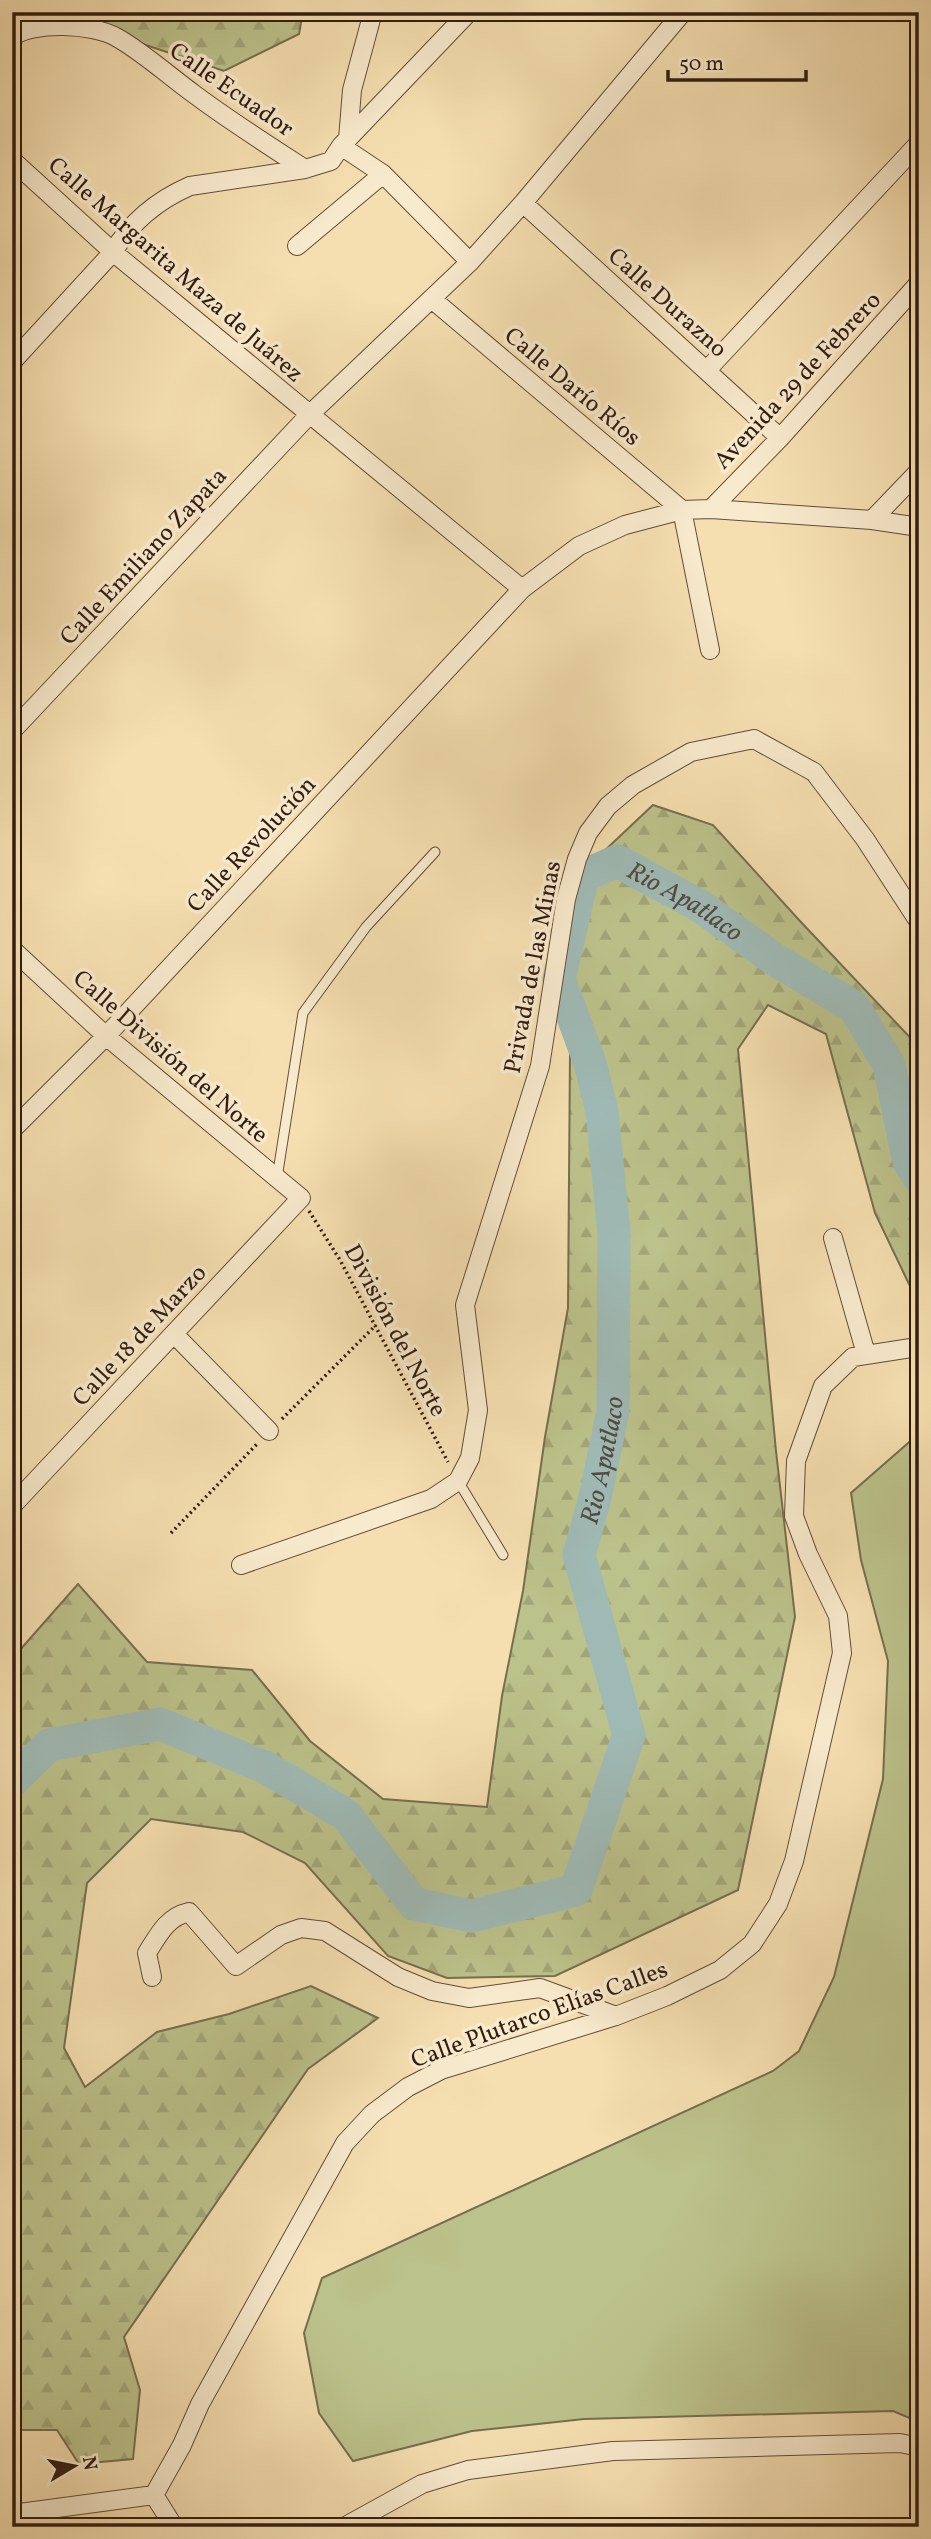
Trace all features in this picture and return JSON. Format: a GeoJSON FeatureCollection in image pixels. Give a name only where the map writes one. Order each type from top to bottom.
{"type":"FeatureCollection","features":[{"type":"Feature","properties":{"kind":"street"},"geometry":{"type":"LineString","coordinates":[[344,143],[352,90],[373,12]]}},
{"type":"Feature","properties":{"kind":"street"},"geometry":{"type":"LineString","coordinates":[[12,362],[113,252],[125,233],[142,216],[173,194],[190,186],[305,169],[331,162],[344,143],[469,12]]}},
{"type":"Feature","properties":{"kind":"street","name":"Calle Emiliano Zapata"},"geometry":{"type":"LineString","coordinates":[[12,731],[309,415],[470,262],[683,12]]}},
{"type":"Feature","properties":{"kind":"street","name":"Calle Ecuador"},"geometry":{"type":"LineString","coordinates":[[12,37],[20,31],[37,27],[80,27],[114,36],[224,116],[305,169]]}},
{"type":"Feature","properties":{"kind":"street"},"geometry":{"type":"LineString","coordinates":[[344,143],[383,174],[470,262]]}},
{"type":"Feature","properties":{"kind":"street"},"geometry":{"type":"LineString","coordinates":[[707,370],[919,143]]}},
{"type":"Feature","properties":{"kind":"street","name":"Calle Margarita Maza de Juárez"},"geometry":{"type":"LineString","coordinates":[[12,160],[113,252],[522,589]]}},
{"type":"Feature","properties":{"kind":"street"},"geometry":{"type":"LineString","coordinates":[[297,246],[383,174]]}},
{"type":"Feature","properties":{"kind":"street","name":"Calle Durazno"},"geometry":{"type":"LineString","coordinates":[[523,203],[780,438]]}},
{"type":"Feature","properties":{"kind":"street","name":"Avenida 29 de Febrero"},"geometry":{"type":"LineString","coordinates":[[711,509],[780,438],[919,283]]}},
{"type":"Feature","properties":{"kind":"street","name":"Calle Darío Ríos"},"geometry":{"type":"LineString","coordinates":[[433,299],[681,510]]}},
{"type":"Feature","properties":{"kind":"street"},"geometry":{"type":"LineString","coordinates":[[872,520],[919,471]]}},
{"type":"Feature","properties":{"kind":"street","name":"Calle Revolución"},"geometry":{"type":"LineString","coordinates":[[12,1130],[106,1036],[522,589],[579,546],[625,525],[681,510],[711,509],[872,520],[919,527]]}},
{"type":"Feature","properties":{"kind":"street"},"geometry":{"type":"LineString","coordinates":[[681,510],[710,650]]}},
{"type":"Feature","properties":{"kind":"street","name":"Privada de las Minas"},"geometry":{"type":"LineString","coordinates":[[458,1481],[470,1458],[478,1410],[465,1305],[540,1066],[566,899],[577,859],[588,833],[608,806],[633,785],[691,752],[754,739],[814,772],[865,839],[918,918]]}},
{"type":"Feature","properties":{"kind":"street","name":"Calle División del Norte"},"geometry":{"type":"LineString","coordinates":[[12,949],[106,1036],[301,1198]]}},
{"type":"Feature","properties":{"kind":"street","name":"Calle 18 de Marzo"},"geometry":{"type":"LineString","coordinates":[[12,1506],[301,1198]]}},
{"type":"Feature","properties":{"kind":"street"},"geometry":{"type":"LineString","coordinates":[[833,1238],[866,1354]]}},
{"type":"Feature","properties":{"kind":"street"},"geometry":{"type":"LineString","coordinates":[[174,1334],[269,1432]]}},
{"type":"Feature","properties":{"kind":"street","name":"Calle Plutarco Elías Calles"},"geometry":{"type":"LineString","coordinates":[[154,2494],[182,2445],[200,2404],[345,2143],[372,2113],[408,2087],[441,2070],[616,2016],[667,1996],[720,1970],[752,1944],[778,1904],[794,1861],[842,1653],[838,1616],[808,1554],[794,1516],[796,1461],[823,1386],[853,1357],[919,1349]]}},
{"type":"Feature","properties":{"kind":"street"},"geometry":{"type":"LineString","coordinates":[[241,1566],[431,1499],[458,1481]]}},
{"type":"Feature","properties":{"kind":"street"},"geometry":{"type":"LineString","coordinates":[[152,1977],[147,1953],[161,1930],[175,1915],[189,1912],[236,1966],[281,1935],[301,1928],[325,1931],[398,1976],[432,1991],[469,1998],[540,1988],[616,2016]]}},
{"type":"Feature","properties":{"kind":"street"},"geometry":{"type":"LineString","coordinates":[[344,2527],[422,2484],[468,2470],[613,2451],[900,2443],[919,2447]]}},
{"type":"Feature","properties":{"kind":"street"},"geometry":{"type":"LineString","coordinates":[[12,2514],[154,2494],[174,2527]]}},
{"type":"Feature","properties":{"kind":"lane"},"geometry":{"type":"LineString","coordinates":[[277,1180],[303,1013],[366,927],[435,852]]}},
{"type":"Feature","properties":{"kind":"lane"},"geometry":{"type":"LineString","coordinates":[[458,1481],[503,1555]]}},
{"type":"Feature","properties":{"kind":"path","name":"División del Norte"},"geometry":{"type":"LineString","coordinates":[[301,1198],[340,1260],[458,1481]]}},
{"type":"Feature","properties":{"kind":"green space"},"geometry":{"type":"Polygon","coordinates":[[[46,12],[303,12],[299,34],[224,71],[46,12]]]}},
{"type":"Feature","properties":{"kind":"green space"},"geometry":{"type":"Polygon","coordinates":[[[653,805],[713,825],[919,1047],[919,1305],[875,1213],[826,1034],[768,1005],[738,1049],[776,1451],[795,1617],[738,1890],[555,1976],[447,1978],[388,1956],[305,1863],[243,1832],[151,1819],[87,1883],[64,2048],[85,2087],[157,2032],[229,2014],[311,1986],[378,2018],[308,2069],[124,2337],[140,2390],[133,2459],[79,2464],[57,2430],[12,2430],[12,1659],[78,1584],[147,1662],[252,1670],[310,1741],[383,1799],[487,1807],[502,1696],[523,1591],[545,1437],[568,1308],[570,1052],[575,961],[602,853],[653,805]]]}},
{"type":"Feature","properties":{"kind":"green space"},"geometry":{"type":"Polygon","coordinates":[[[915,1437],[919,1437],[919,2422],[893,2411],[584,2419],[472,2431],[353,2461],[319,2413],[304,2333],[322,2278],[773,2071],[799,2051],[834,1977],[883,1779],[888,1661],[861,1560],[851,1493],[915,1437]]]}},
{"type":"Feature","properties":{"kind":"waterway","name":"Rio Apatlaco"},"geometry":{"type":"LineString","coordinates":[[12,1781],[49,1745],[160,1724],[265,1767],[346,1815],[414,1904],[472,1916],[576,1890],[629,1735],[579,1555],[595,1498],[613,1411],[614,1233],[602,1111],[590,1063],[559,979],[583,876],[617,861],[700,906],[777,961],[854,1007],[889,1065],[909,1162],[919,1178]]}}]}
